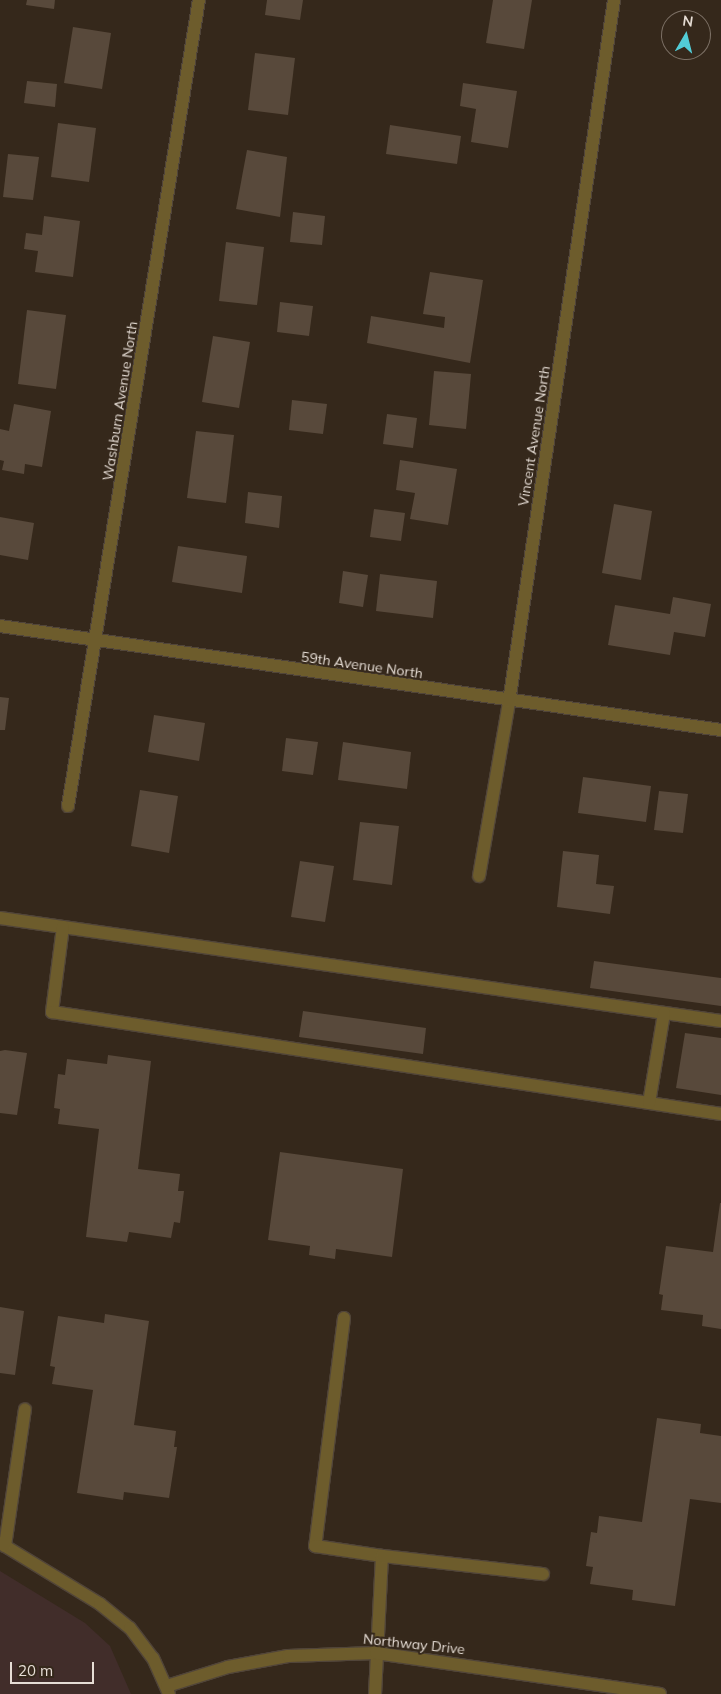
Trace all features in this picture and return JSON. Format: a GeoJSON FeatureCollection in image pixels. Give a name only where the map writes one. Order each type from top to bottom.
{"type":"FeatureCollection","features":[{"type":"Feature","properties":{"kind":"street","name":"Washburn Avenue North"},"geometry":{"type":"LineString","coordinates":[[68,806],[97,641],[199,0]]}},
{"type":"Feature","properties":{"kind":"street","name":"Vincent Avenue North"},"geometry":{"type":"LineString","coordinates":[[479,876],[509,702],[614,0]]}},
{"type":"Feature","properties":{"kind":"street","name":"59th Avenue North"},"geometry":{"type":"LineString","coordinates":[[0,626],[509,702],[721,730]]}},
{"type":"Feature","properties":{"kind":"street"},"geometry":{"type":"LineString","coordinates":[[0,918],[721,1021]]}},
{"type":"Feature","properties":{"kind":"street"},"geometry":{"type":"LineString","coordinates":[[63,927],[52,1012],[721,1114]]}},
{"type":"Feature","properties":{"kind":"street"},"geometry":{"type":"LineString","coordinates":[[649,1103],[664,1013]]}},
{"type":"Feature","properties":{"kind":"street"},"geometry":{"type":"LineString","coordinates":[[344,1318],[315,1546],[382,1556],[543,1574]]}},
{"type":"Feature","properties":{"kind":"street"},"geometry":{"type":"LineString","coordinates":[[3,1545],[25,1409]]}},
{"type":"Feature","properties":{"kind":"street","name":"Northway Drive"},"geometry":{"type":"LineString","coordinates":[[3,1545],[100,1604],[130,1628],[153,1658],[168,1690],[228,1667],[288,1656],[376,1653],[660,1694]]}},
{"type":"Feature","properties":{"kind":"street"},"geometry":{"type":"LineString","coordinates":[[374,1694],[382,1556]]}},
{"type":"Feature","properties":{"kind":"shaded area"},"geometry":{"type":"Polygon","coordinates":[[[0,1571],[85,1623],[110,1646],[131,1694],[0,1694],[0,1571]]]}},
{"type":"Feature","properties":{"kind":"building"},"geometry":{"type":"Polygon","coordinates":[[[27,0],[55,0],[54,9],[26,5],[27,0]]]}},
{"type":"Feature","properties":{"kind":"building"},"geometry":{"type":"Polygon","coordinates":[[[267,0],[303,0],[300,20],[265,15],[267,0]]]}},
{"type":"Feature","properties":{"kind":"building"},"geometry":{"type":"Polygon","coordinates":[[[493,0],[532,0],[524,49],[486,43],[493,0]]]}},
{"type":"Feature","properties":{"kind":"building"},"geometry":{"type":"Polygon","coordinates":[[[73,27],[111,33],[102,89],[64,83],[73,27]]]}},
{"type":"Feature","properties":{"kind":"building"},"geometry":{"type":"Polygon","coordinates":[[[255,53],[295,58],[288,115],[248,110],[255,53]]]}},
{"type":"Feature","properties":{"kind":"building"},"geometry":{"type":"Polygon","coordinates":[[[27,81],[57,84],[55,107],[24,103],[27,81]]]}},
{"type":"Feature","properties":{"kind":"building"},"geometry":{"type":"Polygon","coordinates":[[[463,83],[517,91],[508,148],[471,142],[476,109],[460,106],[463,83]]]}},
{"type":"Feature","properties":{"kind":"building"},"geometry":{"type":"Polygon","coordinates":[[[58,123],[96,128],[89,182],[51,177],[58,123]]]}},
{"type":"Feature","properties":{"kind":"building"},"geometry":{"type":"Polygon","coordinates":[[[390,125],[461,136],[457,164],[386,154],[390,125]]]}},
{"type":"Feature","properties":{"kind":"building"},"geometry":{"type":"Polygon","coordinates":[[[247,150],[287,157],[280,217],[236,209],[247,150]]]}},
{"type":"Feature","properties":{"kind":"building"},"geometry":{"type":"Polygon","coordinates":[[[8,154],[39,157],[33,200],[3,197],[8,154]]]}},
{"type":"Feature","properties":{"kind":"building"},"geometry":{"type":"Polygon","coordinates":[[[293,212],[325,216],[322,245],[290,242],[293,212]]]}},
{"type":"Feature","properties":{"kind":"building"},"geometry":{"type":"Polygon","coordinates":[[[44,216],[80,221],[73,277],[35,272],[38,251],[24,249],[26,233],[42,235],[44,216]]]}},
{"type":"Feature","properties":{"kind":"building"},"geometry":{"type":"Polygon","coordinates":[[[226,242],[264,247],[257,305],[219,301],[226,242]]]}},
{"type":"Feature","properties":{"kind":"building"},"geometry":{"type":"Polygon","coordinates":[[[430,272],[483,280],[470,363],[367,343],[371,316],[444,328],[445,317],[423,314],[430,272]]]}},
{"type":"Feature","properties":{"kind":"building"},"geometry":{"type":"Polygon","coordinates":[[[280,302],[313,306],[309,336],[277,332],[280,302]]]}},
{"type":"Feature","properties":{"kind":"building"},"geometry":{"type":"Polygon","coordinates":[[[27,310],[66,315],[56,389],[18,384],[27,310]]]}},
{"type":"Feature","properties":{"kind":"building"},"geometry":{"type":"Polygon","coordinates":[[[213,336],[250,342],[239,408],[202,402],[213,336]]]}},
{"type":"Feature","properties":{"kind":"building"},"geometry":{"type":"Polygon","coordinates":[[[434,371],[471,374],[466,429],[429,425],[434,371]]]}},
{"type":"Feature","properties":{"kind":"building"},"geometry":{"type":"Polygon","coordinates":[[[292,400],[327,404],[323,434],[289,430],[292,400]]]}},
{"type":"Feature","properties":{"kind":"building"},"geometry":{"type":"Polygon","coordinates":[[[14,404],[51,411],[42,467],[25,464],[24,474],[2,470],[4,461],[0,460],[0,429],[9,431],[14,404]]]}},
{"type":"Feature","properties":{"kind":"building"},"geometry":{"type":"Polygon","coordinates":[[[387,414],[417,418],[413,448],[383,444],[387,414]]]}},
{"type":"Feature","properties":{"kind":"building"},"geometry":{"type":"Polygon","coordinates":[[[196,431],[234,435],[226,503],[187,498],[196,431]]]}},
{"type":"Feature","properties":{"kind":"building"},"geometry":{"type":"Polygon","coordinates":[[[400,460],[457,469],[448,525],[410,519],[415,493],[396,490],[400,460]]]}},
{"type":"Feature","properties":{"kind":"building"},"geometry":{"type":"Polygon","coordinates":[[[248,492],[282,496],[279,528],[245,523],[248,492]]]}},
{"type":"Feature","properties":{"kind":"building"},"geometry":{"type":"Polygon","coordinates":[[[614,504],[652,511],[641,580],[602,573],[614,504]]]}},
{"type":"Feature","properties":{"kind":"building"},"geometry":{"type":"Polygon","coordinates":[[[374,509],[405,513],[401,541],[370,537],[374,509]]]}},
{"type":"Feature","properties":{"kind":"building"},"geometry":{"type":"Polygon","coordinates":[[[0,517],[34,523],[28,560],[0,555],[0,517]]]}},
{"type":"Feature","properties":{"kind":"building"},"geometry":{"type":"Polygon","coordinates":[[[178,546],[247,556],[242,593],[172,582],[178,546]]]}},
{"type":"Feature","properties":{"kind":"building"},"geometry":{"type":"Polygon","coordinates":[[[343,571],[368,575],[363,607],[339,603],[343,571]]]}},
{"type":"Feature","properties":{"kind":"building"},"geometry":{"type":"Polygon","coordinates":[[[380,574],[437,581],[433,618],[376,611],[380,574]]]}},
{"type":"Feature","properties":{"kind":"building"},"geometry":{"type":"Polygon","coordinates":[[[673,597],[711,604],[705,637],[674,632],[670,655],[608,645],[615,605],[670,614],[673,597]]]}},
{"type":"Feature","properties":{"kind":"building"},"geometry":{"type":"Polygon","coordinates":[[[0,697],[9,698],[5,730],[0,730],[0,697]]]}},
{"type":"Feature","properties":{"kind":"building"},"geometry":{"type":"Polygon","coordinates":[[[154,715],[205,723],[199,761],[148,752],[154,715]]]}},
{"type":"Feature","properties":{"kind":"building"},"geometry":{"type":"Polygon","coordinates":[[[286,738],[318,742],[313,775],[282,771],[286,738]]]}},
{"type":"Feature","properties":{"kind":"building"},"geometry":{"type":"Polygon","coordinates":[[[343,742],[411,752],[407,789],[338,780],[343,742]]]}},
{"type":"Feature","properties":{"kind":"building"},"geometry":{"type":"Polygon","coordinates":[[[583,777],[651,786],[646,822],[578,813],[583,777]]]}},
{"type":"Feature","properties":{"kind":"building"},"geometry":{"type":"Polygon","coordinates":[[[140,790],[178,796],[169,853],[131,846],[140,790]]]}},
{"type":"Feature","properties":{"kind":"building"},"geometry":{"type":"Polygon","coordinates":[[[659,791],[688,794],[683,833],[654,830],[659,791]]]}},
{"type":"Feature","properties":{"kind":"building"},"geometry":{"type":"Polygon","coordinates":[[[360,822],[399,826],[392,885],[353,880],[360,822]]]}},
{"type":"Feature","properties":{"kind":"building"},"geometry":{"type":"Polygon","coordinates":[[[563,851],[599,855],[596,884],[614,886],[610,914],[557,907],[563,851]]]}},
{"type":"Feature","properties":{"kind":"building"},"geometry":{"type":"Polygon","coordinates":[[[300,861],[334,866],[325,922],[291,917],[300,861]]]}},
{"type":"Feature","properties":{"kind":"building"},"geometry":{"type":"Polygon","coordinates":[[[594,961],[721,978],[721,1006],[590,988],[594,961]]]}},
{"type":"Feature","properties":{"kind":"building"},"geometry":{"type":"Polygon","coordinates":[[[303,1011],[426,1028],[423,1054],[299,1037],[303,1011]]]}},
{"type":"Feature","properties":{"kind":"building"},"geometry":{"type":"Polygon","coordinates":[[[685,1033],[721,1038],[721,1095],[676,1088],[685,1033]]]}},
{"type":"Feature","properties":{"kind":"building"},"geometry":{"type":"Polygon","coordinates":[[[0,1051],[27,1053],[17,1115],[0,1113],[0,1051]]]}},
{"type":"Feature","properties":{"kind":"building"},"geometry":{"type":"Polygon","coordinates":[[[108,1055],[151,1061],[138,1169],[180,1174],[178,1191],[184,1191],[180,1223],[174,1222],[171,1238],[129,1232],[127,1242],[86,1237],[99,1129],[58,1124],[60,1109],[54,1108],[58,1074],[65,1075],[67,1059],[107,1064],[108,1055]]]}},
{"type":"Feature","properties":{"kind":"building"},"geometry":{"type":"Polygon","coordinates":[[[280,1152],[403,1169],[392,1257],[336,1249],[335,1259],[309,1255],[310,1246],[268,1240],[280,1152]]]}},
{"type":"Feature","properties":{"kind":"building"},"geometry":{"type":"Polygon","coordinates":[[[720,1203],[721,1329],[702,1326],[703,1315],[661,1310],[663,1295],[659,1294],[666,1246],[713,1252],[720,1203]]]}},
{"type":"Feature","properties":{"kind":"building"},"geometry":{"type":"Polygon","coordinates":[[[0,1307],[24,1311],[15,1375],[0,1373],[0,1307]]]}},
{"type":"Feature","properties":{"kind":"building"},"geometry":{"type":"Polygon","coordinates":[[[105,1314],[149,1321],[134,1425],[176,1431],[174,1447],[177,1447],[169,1498],[124,1492],[123,1500],[77,1493],[93,1390],[52,1384],[55,1367],[50,1366],[58,1316],[104,1323],[105,1314]]]}},
{"type":"Feature","properties":{"kind":"building"},"geometry":{"type":"Polygon","coordinates":[[[657,1418],[701,1424],[700,1433],[721,1436],[721,1503],[690,1499],[675,1606],[632,1600],[633,1590],[590,1584],[593,1567],[586,1566],[591,1532],[597,1533],[599,1516],[642,1522],[657,1418]]]}}]}
